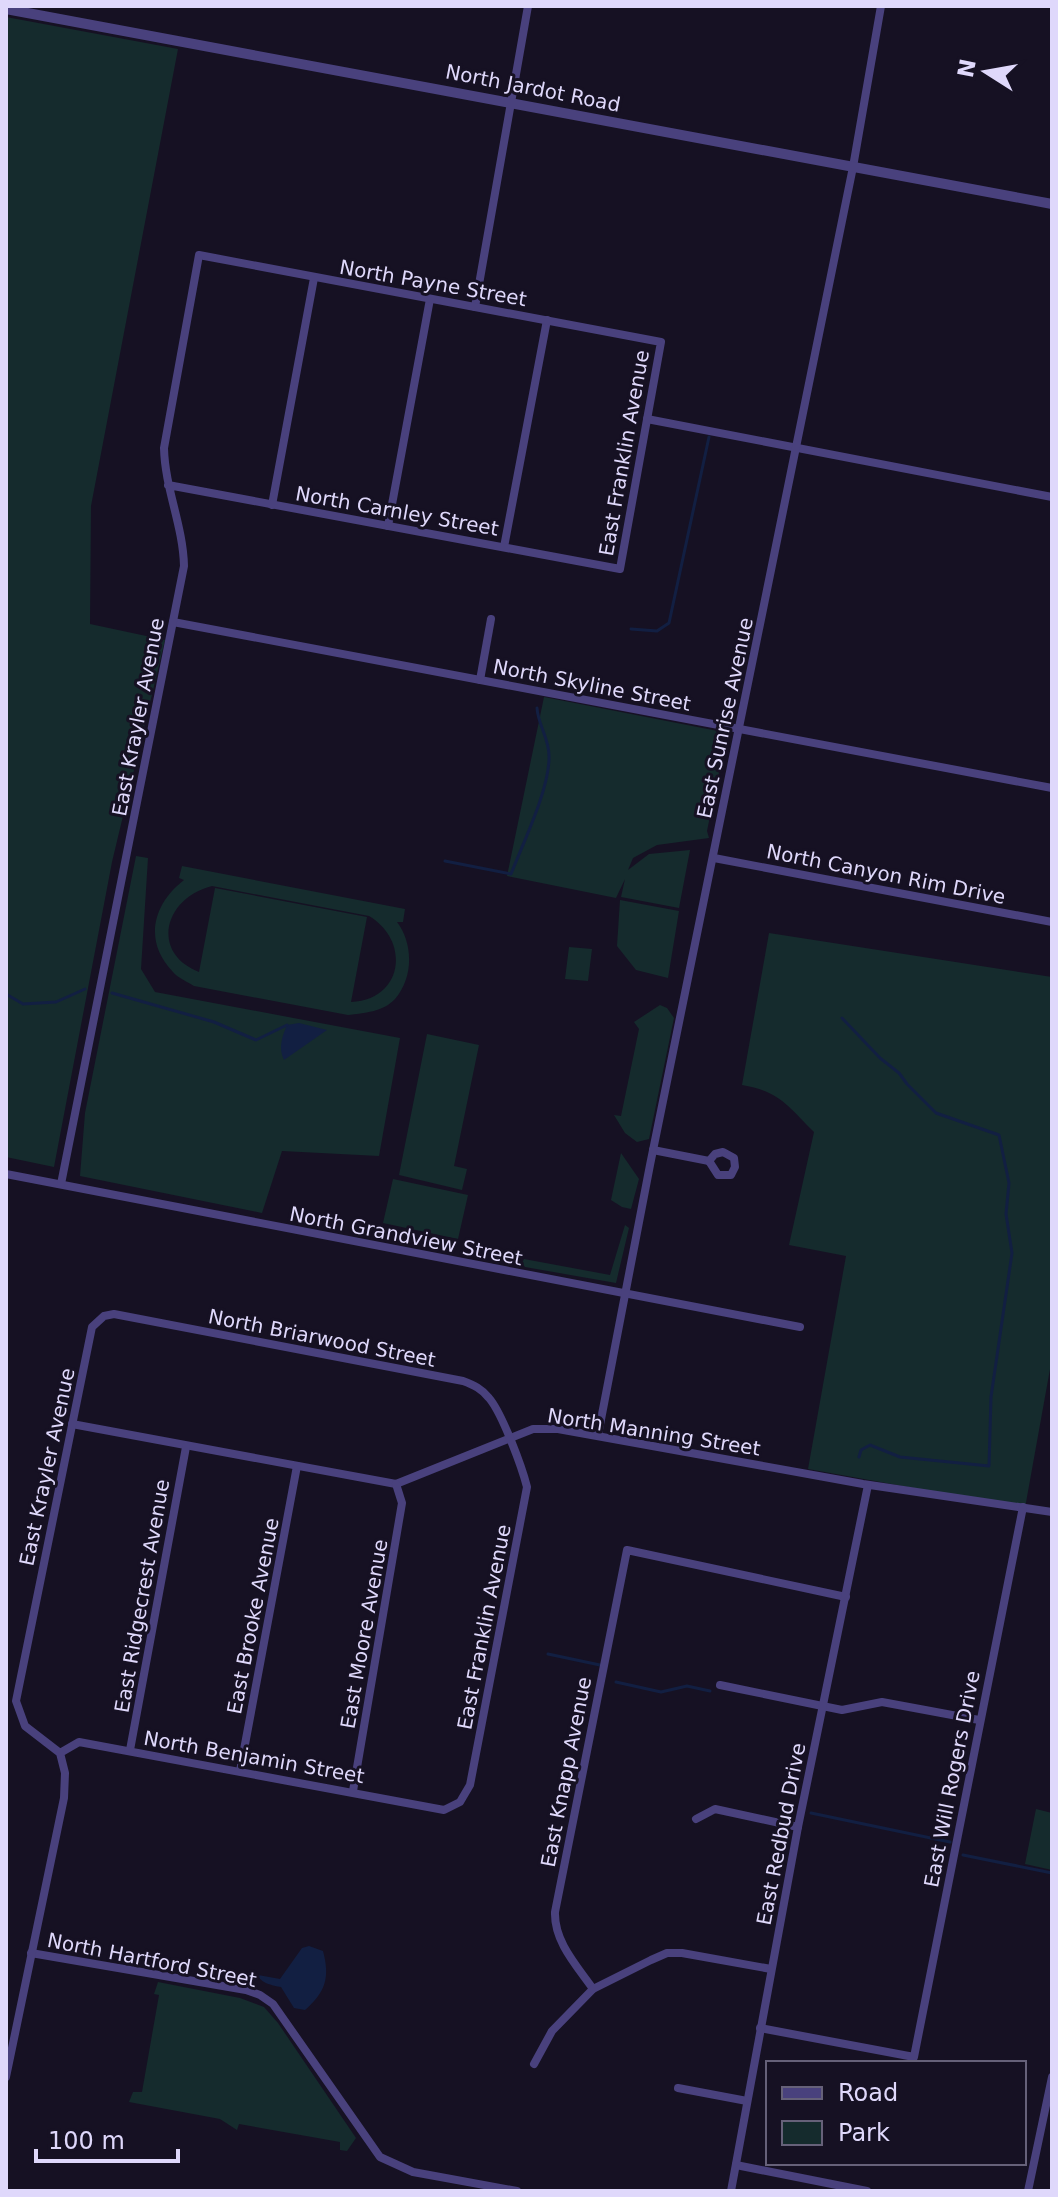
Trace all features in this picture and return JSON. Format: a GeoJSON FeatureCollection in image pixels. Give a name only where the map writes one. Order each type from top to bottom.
{"type":"FeatureCollection","features":[{"type":"Feature","properties":{"kind":"street"},"geometry":{"type":"LineString","coordinates":[[475,307],[528,6]]}},
{"type":"Feature","properties":{"kind":"street","name":"East Sunrise Avenue"},"geometry":{"type":"LineString","coordinates":[[598,1435],[853,167],[881,6]]}},
{"type":"Feature","properties":{"kind":"street","name":"North Jardot Road"},"geometry":{"type":"LineString","coordinates":[[6,9],[1052,204]]}},
{"type":"Feature","properties":{"kind":"street","name":"North Payne Street"},"geometry":{"type":"LineString","coordinates":[[199,255],[661,342]]}},
{"type":"Feature","properties":{"kind":"street","name":"East Krayler Avenue"},"geometry":{"type":"LineString","coordinates":[[61,1184],[184,566],[183,541],[168,485],[164,448],[199,255]]}},
{"type":"Feature","properties":{"kind":"street"},"geometry":{"type":"LineString","coordinates":[[272,505],[314,278]]}},
{"type":"Feature","properties":{"kind":"street"},"geometry":{"type":"LineString","coordinates":[[388,526],[430,299]]}},
{"type":"Feature","properties":{"kind":"street"},"geometry":{"type":"LineString","coordinates":[[504,547],[547,320]]}},
{"type":"Feature","properties":{"kind":"street","name":"East Franklin Avenue"},"geometry":{"type":"LineString","coordinates":[[620,569],[661,342]]}},
{"type":"Feature","properties":{"kind":"street"},"geometry":{"type":"LineString","coordinates":[[647,419],[1052,497]]}},
{"type":"Feature","properties":{"kind":"street","name":"North Carnley Street"},"geometry":{"type":"LineString","coordinates":[[168,485],[620,569]]}},
{"type":"Feature","properties":{"kind":"street"},"geometry":{"type":"LineString","coordinates":[[480,680],[491,619]]}},
{"type":"Feature","properties":{"kind":"street","name":"North Skyline Street"},"geometry":{"type":"LineString","coordinates":[[173,622],[1052,788]]}},
{"type":"Feature","properties":{"kind":"street","name":"North Canyon Rim Drive"},"geometry":{"type":"LineString","coordinates":[[714,858],[1052,922]]}},
{"type":"Feature","properties":{"kind":"street"},"geometry":{"type":"LineString","coordinates":[[653,1150],[709,1161]]}},
{"type":"Feature","properties":{"kind":"street","name":"North Grandview Street"},"geometry":{"type":"LineString","coordinates":[[6,1174],[800,1327]]}},
{"type":"Feature","properties":{"kind":"street","name":"North Briarwood Street"},"geometry":{"type":"LineString","coordinates":[[99,1319],[114,1314],[463,1381],[478,1387],[491,1400],[509,1440]]}},
{"type":"Feature","properties":{"kind":"street","name":"East Krayler Avenue"},"geometry":{"type":"LineString","coordinates":[[60,1753],[25,1726],[16,1701],[89,1336],[99,1319]]}},
{"type":"Feature","properties":{"kind":"street"},"geometry":{"type":"LineString","coordinates":[[72,1424],[396,1484]]}},
{"type":"Feature","properties":{"kind":"street","name":"North Manning Street"},"geometry":{"type":"LineString","coordinates":[[396,1484],[533,1429],[558,1429],[868,1485],[1052,1512]]}},
{"type":"Feature","properties":{"kind":"street","name":"East Franklin Avenue"},"geometry":{"type":"LineString","coordinates":[[444,1810],[460,1802],[470,1785],[527,1487],[522,1464],[509,1440]]}},
{"type":"Feature","properties":{"kind":"street","name":"East Ridgecrest Avenue"},"geometry":{"type":"LineString","coordinates":[[130,1750],[186,1447]]}},
{"type":"Feature","properties":{"kind":"street","name":"East Brooke Avenue"},"geometry":{"type":"LineString","coordinates":[[240,1771],[297,1466]]}},
{"type":"Feature","properties":{"kind":"street","name":"East Moore Avenue"},"geometry":{"type":"LineString","coordinates":[[353,1791],[402,1503],[396,1484]]}},
{"type":"Feature","properties":{"kind":"street","name":"East Redbud Drive"},"geometry":{"type":"LineString","coordinates":[[731,2191],[798,1827],[868,1485]]}},
{"type":"Feature","properties":{"kind":"street","name":"East Will Rogers Drive"},"geometry":{"type":"LineString","coordinates":[[760,2028],[914,2057],[1023,1507]]}},
{"type":"Feature","properties":{"kind":"street","name":"East Knapp Avenue"},"geometry":{"type":"LineString","coordinates":[[593,1989],[559,1938],[554,1927],[555,1912],[627,1550],[846,1597]]}},
{"type":"Feature","properties":{"kind":"street"},"geometry":{"type":"LineString","coordinates":[[720,1685],[842,1710],[882,1702],[979,1720]]}},
{"type":"Feature","properties":{"kind":"street","name":"North Benjamin Street"},"geometry":{"type":"LineString","coordinates":[[60,1753],[79,1742],[444,1810]]}},
{"type":"Feature","properties":{"kind":"street"},"geometry":{"type":"LineString","coordinates":[[6,2077],[64,1798],[65,1773],[60,1753]]}},
{"type":"Feature","properties":{"kind":"street"},"geometry":{"type":"LineString","coordinates":[[696,1819],[715,1809],[798,1827]]}},
{"type":"Feature","properties":{"kind":"street","name":"North Hartford Street"},"geometry":{"type":"LineString","coordinates":[[31,1953],[260,1995],[273,2004],[380,2157],[413,2172],[517,2191]]}},
{"type":"Feature","properties":{"kind":"street"},"geometry":{"type":"LineString","coordinates":[[534,2064],[552,2031],[593,1989],[667,1953],[771,1969]]}},
{"type":"Feature","properties":{"kind":"street"},"geometry":{"type":"LineString","coordinates":[[1028,2191],[1052,2077]]}},
{"type":"Feature","properties":{"kind":"street"},"geometry":{"type":"LineString","coordinates":[[678,2088],[747,2101]]}},
{"type":"Feature","properties":{"kind":"street"},"geometry":{"type":"LineString","coordinates":[[736,2165],[867,2191]]}},
{"type":"Feature","properties":{"kind":"green space"},"geometry":{"type":"Polygon","coordinates":[[[6,17],[178,49],[91,506],[90,624],[165,640],[112,862],[54,1167],[6,1157],[6,17]]]}},
{"type":"Feature","properties":{"kind":"green space"},"geometry":{"type":"Polygon","coordinates":[[[544,697],[728,733],[729,742],[725,743],[707,831],[709,838],[657,845],[633,858],[628,870],[649,854],[690,850],[679,908],[621,897],[625,879],[616,898],[507,876],[544,697]]]}},
{"type":"Feature","properties":{"kind":"green space"},"geometry":{"type":"Polygon","coordinates":[[[136,856],[148,858],[141,969],[155,992],[400,1038],[379,1156],[282,1151],[262,1213],[80,1176],[85,1113],[136,856]]]}},
{"type":"Feature","properties":{"kind":"green space"},"geometry":{"type":"Polygon","coordinates":[[[182,866],[405,909],[403,922],[397,922],[408,950],[406,981],[395,999],[385,1007],[348,1015],[194,986],[175,974],[164,960],[155,936],[159,911],[184,880],[179,878],[182,866]],[[212,886],[196,892],[174,913],[169,926],[169,940],[184,963],[199,972],[215,888],[367,917],[351,1002],[368,999],[382,991],[391,981],[395,968],[391,940],[369,916],[212,886]]]}},
{"type":"Feature","properties":{"kind":"green space"},"geometry":{"type":"Polygon","coordinates":[[[620,900],[679,911],[668,978],[636,970],[617,946],[620,900]]]}},
{"type":"Feature","properties":{"kind":"green space"},"geometry":{"type":"Polygon","coordinates":[[[769,933],[1052,977],[1052,1358],[1025,1508],[808,1469],[846,1256],[789,1245],[814,1132],[790,1107],[774,1096],[742,1085],[769,933]]]}},
{"type":"Feature","properties":{"kind":"green space"},"geometry":{"type":"Polygon","coordinates":[[[569,947],[592,949],[588,981],[565,979],[569,947]]]}},
{"type":"Feature","properties":{"kind":"green space"},"geometry":{"type":"Polygon","coordinates":[[[660,1005],[667,1008],[674,1018],[649,1139],[637,1142],[625,1133],[614,1115],[621,1116],[639,1029],[634,1022],[660,1005]]]}},
{"type":"Feature","properties":{"kind":"green space"},"geometry":{"type":"Polygon","coordinates":[[[427,1034],[479,1045],[454,1166],[467,1169],[462,1190],[399,1175],[427,1034]]]}},
{"type":"Feature","properties":{"kind":"green space"},"geometry":{"type":"Polygon","coordinates":[[[621,1153],[639,1179],[631,1209],[611,1200],[621,1153]]]}},
{"type":"Feature","properties":{"kind":"green space"},"geometry":{"type":"Polygon","coordinates":[[[393,1179],[468,1195],[458,1239],[383,1223],[393,1179]]]}},
{"type":"Feature","properties":{"kind":"green space"},"geometry":{"type":"Polygon","coordinates":[[[625,1225],[629,1228],[616,1283],[525,1267],[522,1263],[524,1259],[610,1275],[625,1225]]]}},
{"type":"Feature","properties":{"kind":"green space"},"geometry":{"type":"Polygon","coordinates":[[[1036,1809],[1052,1813],[1052,1870],[1025,1864],[1036,1809]]]}},
{"type":"Feature","properties":{"kind":"green space"},"geometry":{"type":"Polygon","coordinates":[[[158,1982],[240,1998],[264,2007],[356,2138],[347,2151],[340,2150],[340,2142],[239,2124],[237,2130],[220,2119],[129,2102],[133,2092],[142,2092],[159,1995],[154,1994],[158,1982]]]}},
{"type":"Feature","properties":{"kind":"water"},"geometry":{"type":"Polygon","coordinates":[[[299,1023],[327,1030],[284,1060],[281,1047],[285,1029],[287,1025],[299,1023]]]}},
{"type":"Feature","properties":{"kind":"water"},"geometry":{"type":"Polygon","coordinates":[[[309,1946],[323,1951],[326,1976],[318,1997],[305,2010],[294,2008],[281,1987],[264,1982],[258,1975],[280,1979],[302,1948],[309,1946]]]}},
{"type":"Feature","properties":{"kind":"waterway"},"geometry":{"type":"LineString","coordinates":[[631,629],[657,631],[669,623],[709,437]]}},
{"type":"Feature","properties":{"kind":"waterway"},"geometry":{"type":"LineString","coordinates":[[445,861],[511,874],[535,815],[548,769],[549,749],[537,708]]}},
{"type":"Feature","properties":{"kind":"waterway"},"geometry":{"type":"LineString","coordinates":[[6,994],[23,1004],[56,1002],[85,989]]}},
{"type":"Feature","properties":{"kind":"waterway"},"geometry":{"type":"LineString","coordinates":[[112,993],[214,1022],[256,1040],[287,1025]]}},
{"type":"Feature","properties":{"kind":"waterway"},"geometry":{"type":"LineString","coordinates":[[842,1018],[936,1113],[999,1135],[1009,1183],[1006,1214],[1012,1253],[991,1397],[989,1466],[900,1457],[870,1445],[861,1450],[859,1457]]}},
{"type":"Feature","properties":{"kind":"waterway"},"geometry":{"type":"LineString","coordinates":[[548,1654],[600,1665]]}},
{"type":"Feature","properties":{"kind":"waterway"},"geometry":{"type":"LineString","coordinates":[[616,1682],[661,1692],[687,1686],[710,1691]]}},
{"type":"Feature","properties":{"kind":"waterway"},"geometry":{"type":"LineString","coordinates":[[811,1813],[950,1842]]}},
{"type":"Feature","properties":{"kind":"waterway"},"geometry":{"type":"LineString","coordinates":[[963,1855],[1052,1873]]}}]}
